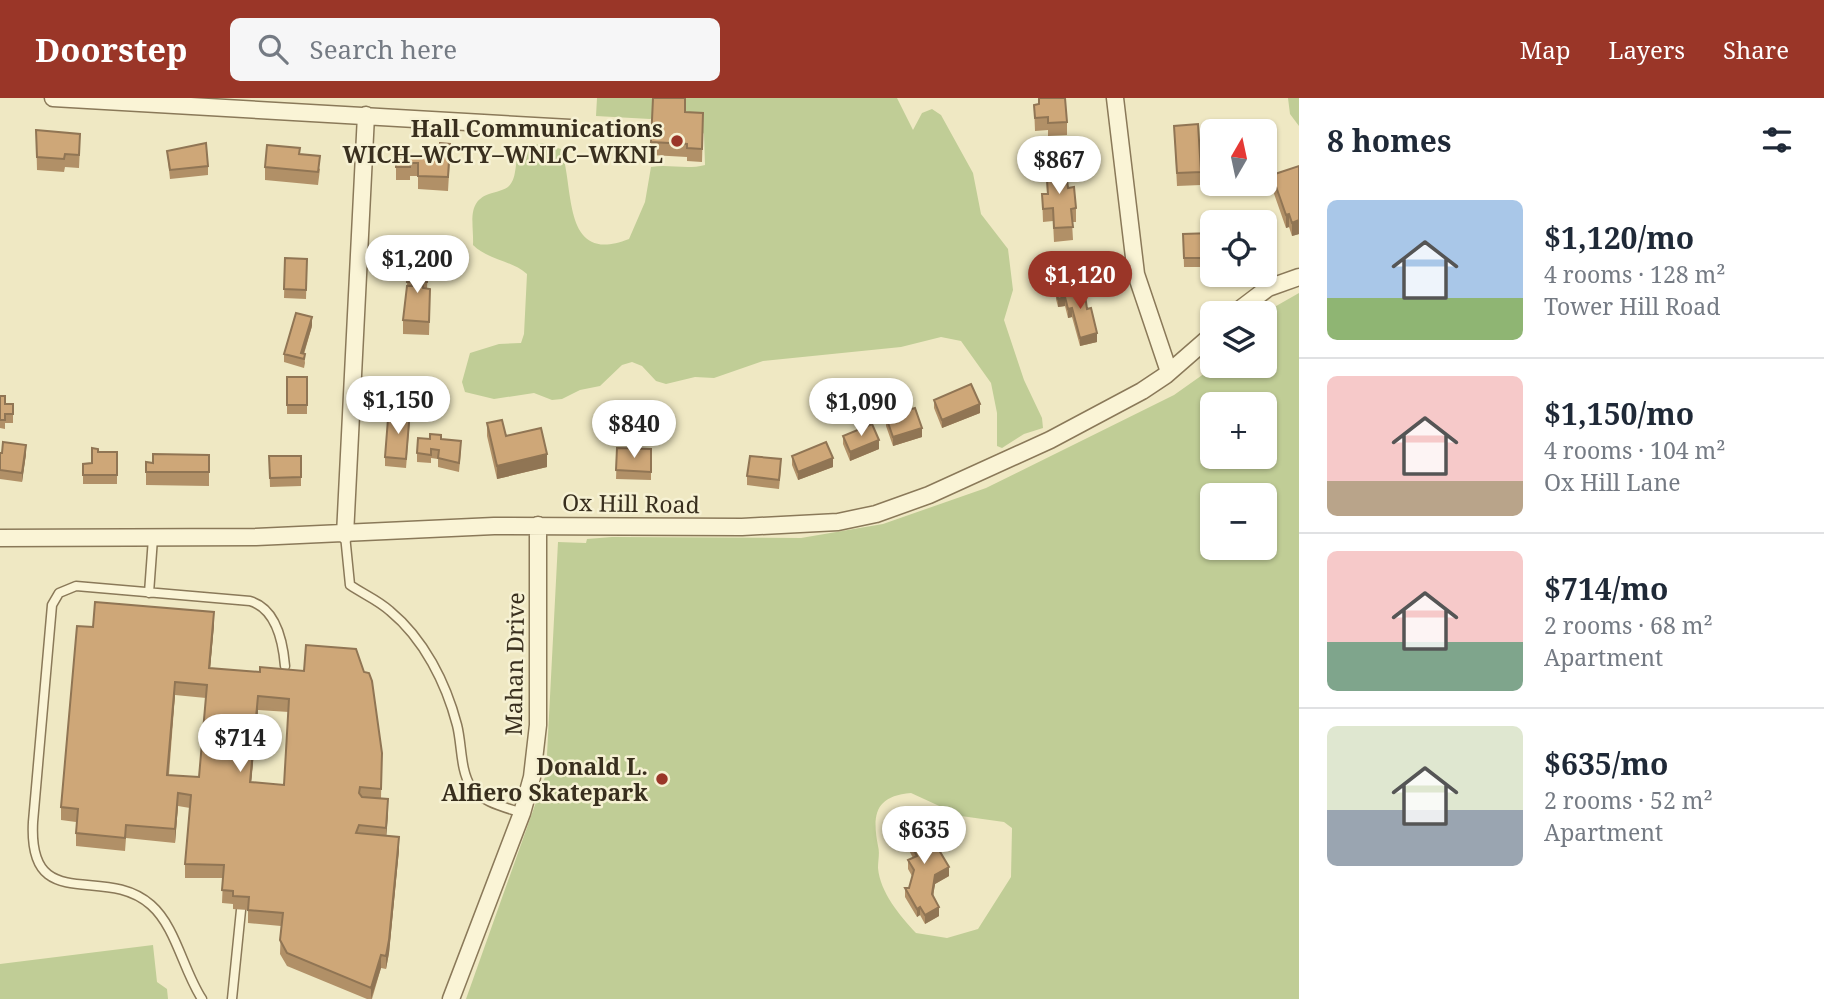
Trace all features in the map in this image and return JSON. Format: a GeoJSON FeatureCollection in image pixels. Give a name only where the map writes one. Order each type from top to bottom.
{"type":"FeatureCollection","features":[{"type":"Feature","properties":{"kind":"street"},"geometry":{"type":"LineString","coordinates":[[52,98],[570,128]]}},
{"type":"Feature","properties":{"kind":"street"},"geometry":{"type":"LineString","coordinates":[[1115,98],[1136,274],[1169,372]]}},
{"type":"Feature","properties":{"kind":"street"},"geometry":{"type":"LineString","coordinates":[[345,535],[366,115]]}},
{"type":"Feature","properties":{"kind":"street"},"geometry":{"type":"LineString","coordinates":[[1251,301],[1268,288],[1299,277]]}},
{"type":"Feature","properties":{"kind":"street","name":"Ox Hill Road"},"geometry":{"type":"LineString","coordinates":[[0,538],[345,535],[538,525],[792,526],[868,516],[939,491],[1042,444],[1132,396],[1169,372],[1200,345]]}},
{"type":"Feature","properties":{"kind":"street","name":"Mahan Drive"},"geometry":{"type":"LineString","coordinates":[[451,999],[522,813],[533,777],[538,725],[538,525]]}},
{"type":"Feature","properties":{"kind":"lane"},"geometry":{"type":"LineString","coordinates":[[345,535],[350,585],[394,614],[416,639],[436,671],[453,710],[465,774],[471,786],[488,801],[522,813]]}},
{"type":"Feature","properties":{"kind":"lane"},"geometry":{"type":"LineString","coordinates":[[149,593],[153,538]]}},
{"type":"Feature","properties":{"kind":"lane"},"geometry":{"type":"LineString","coordinates":[[202,999],[188,975],[168,925],[152,905],[125,890],[54,880],[40,867],[33,850],[51,605],[59,593],[72,587],[260,605],[271,615],[277,629],[285,666]]}},
{"type":"Feature","properties":{"kind":"lane"},"geometry":{"type":"LineString","coordinates":[[232,999],[241,910]]}},
{"type":"Feature","properties":{"kind":"green space"},"geometry":{"type":"Polygon","coordinates":[[[597,98],[897,98],[913,130],[922,113],[932,109],[941,115],[973,173],[981,214],[1008,249],[1013,290],[1004,320],[1024,380],[1042,418],[1043,428],[1024,434],[1002,448],[997,446],[997,413],[991,383],[961,341],[941,337],[901,347],[763,361],[714,378],[695,377],[666,384],[656,381],[642,366],[632,362],[622,365],[600,386],[580,390],[562,399],[552,400],[534,393],[494,399],[465,392],[462,382],[470,353],[499,344],[521,343],[524,334],[527,274],[473,245],[472,222],[477,202],[512,182],[520,150],[542,143],[561,149],[575,219],[581,233],[592,242],[607,244],[629,239],[645,202],[651,167],[705,165],[704,134],[697,124],[665,114],[650,119],[596,116],[597,98]]]}},
{"type":"Feature","properties":{"kind":"green space"},"geometry":{"type":"Polygon","coordinates":[[[1288,98],[1299,98],[1299,126],[1290,114],[1288,98]]]}},
{"type":"Feature","properties":{"kind":"green space"},"geometry":{"type":"Polygon","coordinates":[[[1299,293],[1299,999],[466,999],[546,774],[558,542],[586,543],[587,539],[612,537],[801,538],[883,524],[986,488],[1174,395],[1200,377],[1277,378],[1277,306],[1299,293]],[[911,793],[890,798],[883,803],[876,816],[878,868],[887,895],[916,933],[947,938],[978,929],[1011,877],[1012,828],[1004,822],[961,816],[911,793]]]}},
{"type":"Feature","properties":{"kind":"green space"},"geometry":{"type":"Polygon","coordinates":[[[153,945],[157,982],[167,989],[168,999],[0,999],[0,964],[153,945]]]}},
{"type":"Feature","properties":{"kind":"building","name":"Hall Communications WICH–WCTY–WNLC–WKNL"},"geometry":{"type":"Polygon","coordinates":[[[653,98],[685,98],[685,112],[703,113],[702,149],[687,148],[687,144],[651,142],[653,98]]]}},
{"type":"Feature","properties":{"kind":"building"},"geometry":{"type":"Polygon","coordinates":[[[1039,98],[1065,98],[1067,122],[1048,123],[1048,117],[1035,118],[1034,105],[1039,104],[1039,98]]]}},
{"type":"Feature","properties":{"kind":"building"},"geometry":{"type":"Polygon","coordinates":[[[1198,124],[1200,172],[1177,173],[1174,126],[1198,124]]]}},
{"type":"Feature","properties":{"kind":"building"},"geometry":{"type":"Polygon","coordinates":[[[36,130],[80,134],[79,155],[65,154],[64,159],[37,157],[36,130]]]}},
{"type":"Feature","properties":{"kind":"building"},"geometry":{"type":"Polygon","coordinates":[[[206,143],[208,166],[170,170],[167,151],[206,143]]]}},
{"type":"Feature","properties":{"kind":"building"},"geometry":{"type":"Polygon","coordinates":[[[440,143],[450,144],[448,177],[418,176],[418,163],[410,163],[410,167],[396,167],[396,148],[409,149],[409,154],[439,155],[440,143]]]}},
{"type":"Feature","properties":{"kind":"building"},"geometry":{"type":"Polygon","coordinates":[[[267,145],[300,148],[299,154],[320,156],[318,172],[265,167],[267,145]]]}},
{"type":"Feature","properties":{"kind":"building"},"geometry":{"type":"Polygon","coordinates":[[[1065,163],[1068,188],[1074,187],[1076,208],[1071,209],[1073,227],[1054,228],[1053,208],[1043,209],[1042,194],[1048,194],[1046,165],[1065,163]]]}},
{"type":"Feature","properties":{"kind":"building"},"geometry":{"type":"Polygon","coordinates":[[[1299,166],[1299,220],[1292,223],[1289,214],[1286,215],[1278,192],[1278,173],[1299,166]]]}},
{"type":"Feature","properties":{"kind":"building"},"geometry":{"type":"Polygon","coordinates":[[[1200,233],[1200,258],[1184,258],[1183,234],[1200,233]]]}},
{"type":"Feature","properties":{"kind":"building"},"geometry":{"type":"Polygon","coordinates":[[[285,258],[307,259],[306,290],[284,289],[285,258]]]}},
{"type":"Feature","properties":{"kind":"building"},"geometry":{"type":"Polygon","coordinates":[[[408,265],[428,266],[427,282],[423,282],[423,288],[430,289],[429,322],[403,320],[407,286],[412,286],[412,282],[407,282],[408,265]]]}},
{"type":"Feature","properties":{"kind":"building"},"geometry":{"type":"Polygon","coordinates":[[[1064,288],[1065,293],[1084,288],[1087,309],[1091,308],[1097,333],[1080,338],[1072,308],[1068,309],[1065,297],[1058,299],[1056,291],[1064,288]]]}},
{"type":"Feature","properties":{"kind":"building"},"geometry":{"type":"Polygon","coordinates":[[[296,313],[312,317],[301,353],[305,354],[304,359],[284,354],[296,313]]]}},
{"type":"Feature","properties":{"kind":"building"},"geometry":{"type":"Polygon","coordinates":[[[287,377],[307,377],[307,405],[287,405],[287,377]]]}},
{"type":"Feature","properties":{"kind":"building"},"geometry":{"type":"Polygon","coordinates":[[[971,384],[980,404],[942,420],[934,400],[971,384]]]}},
{"type":"Feature","properties":{"kind":"building"},"geometry":{"type":"Polygon","coordinates":[[[0,396],[5,396],[5,404],[13,404],[13,414],[5,414],[5,420],[0,420],[0,396]]]}},
{"type":"Feature","properties":{"kind":"building"},"geometry":{"type":"Polygon","coordinates":[[[915,408],[922,428],[893,437],[886,417],[915,408]]]}},
{"type":"Feature","properties":{"kind":"building"},"geometry":{"type":"Polygon","coordinates":[[[397,410],[410,410],[406,459],[385,457],[388,419],[397,419],[397,410]]]}},
{"type":"Feature","properties":{"kind":"building"},"geometry":{"type":"Polygon","coordinates":[[[502,420],[506,436],[541,428],[547,454],[497,466],[487,423],[502,420]]]}},
{"type":"Feature","properties":{"kind":"building"},"geometry":{"type":"Polygon","coordinates":[[[872,424],[879,440],[850,452],[843,436],[872,424]]]}},
{"type":"Feature","properties":{"kind":"building"},"geometry":{"type":"Polygon","coordinates":[[[430,434],[441,435],[441,439],[461,441],[459,463],[438,458],[439,450],[431,449],[431,455],[417,453],[418,438],[430,439],[430,434]]]}},
{"type":"Feature","properties":{"kind":"building"},"geometry":{"type":"Polygon","coordinates":[[[3,442],[26,445],[22,473],[0,470],[3,442]]]}},
{"type":"Feature","properties":{"kind":"building"},"geometry":{"type":"Polygon","coordinates":[[[826,442],[833,458],[798,472],[792,456],[826,442]]]}},
{"type":"Feature","properties":{"kind":"building"},"geometry":{"type":"Polygon","coordinates":[[[92,448],[98,449],[98,452],[117,452],[117,475],[83,475],[83,464],[92,463],[92,448]]]}},
{"type":"Feature","properties":{"kind":"building"},"geometry":{"type":"Polygon","coordinates":[[[617,448],[651,449],[651,472],[616,470],[617,448]]]}},
{"type":"Feature","properties":{"kind":"building"},"geometry":{"type":"Polygon","coordinates":[[[153,454],[209,455],[209,472],[146,472],[146,462],[153,463],[153,454]]]}},
{"type":"Feature","properties":{"kind":"building"},"geometry":{"type":"Polygon","coordinates":[[[269,456],[301,456],[301,477],[270,478],[269,456]]]}},
{"type":"Feature","properties":{"kind":"building"},"geometry":{"type":"Polygon","coordinates":[[[750,456],[781,459],[779,480],[747,476],[750,456]]]}},
{"type":"Feature","properties":{"kind":"building"},"geometry":{"type":"Polygon","coordinates":[[[95,602],[214,612],[209,668],[260,672],[260,667],[304,671],[306,645],[356,649],[364,672],[369,673],[372,681],[382,753],[381,789],[360,787],[359,793],[362,797],[388,799],[386,828],[359,825],[356,833],[399,837],[389,940],[386,956],[381,955],[371,988],[287,953],[280,940],[283,913],[248,910],[249,897],[233,896],[233,891],[222,890],[224,865],[185,864],[191,795],[178,793],[175,829],[126,825],[125,838],[76,833],[78,809],[61,807],[77,626],[93,627],[95,602]],[[175,682],[167,775],[199,777],[207,685],[175,682]],[[258,696],[250,782],[284,785],[289,699],[258,696]]]}},
{"type":"Feature","properties":{"kind":"building"},"geometry":{"type":"Polygon","coordinates":[[[920,818],[949,867],[935,875],[932,894],[939,907],[925,915],[920,907],[917,909],[905,888],[909,888],[914,870],[908,860],[917,856],[902,828],[920,818]]]}},
{"type":"Feature","properties":{"kind":"place","name":"Hall Communications WICH–WCTY–WNLC–WKNL"},"geometry":{"type":"Point","coordinates":[677,141]}},
{"type":"Feature","properties":{"kind":"place","name":"Donald L. Alfiero Skatepark"},"geometry":{"type":"Point","coordinates":[662,779]}}]}
